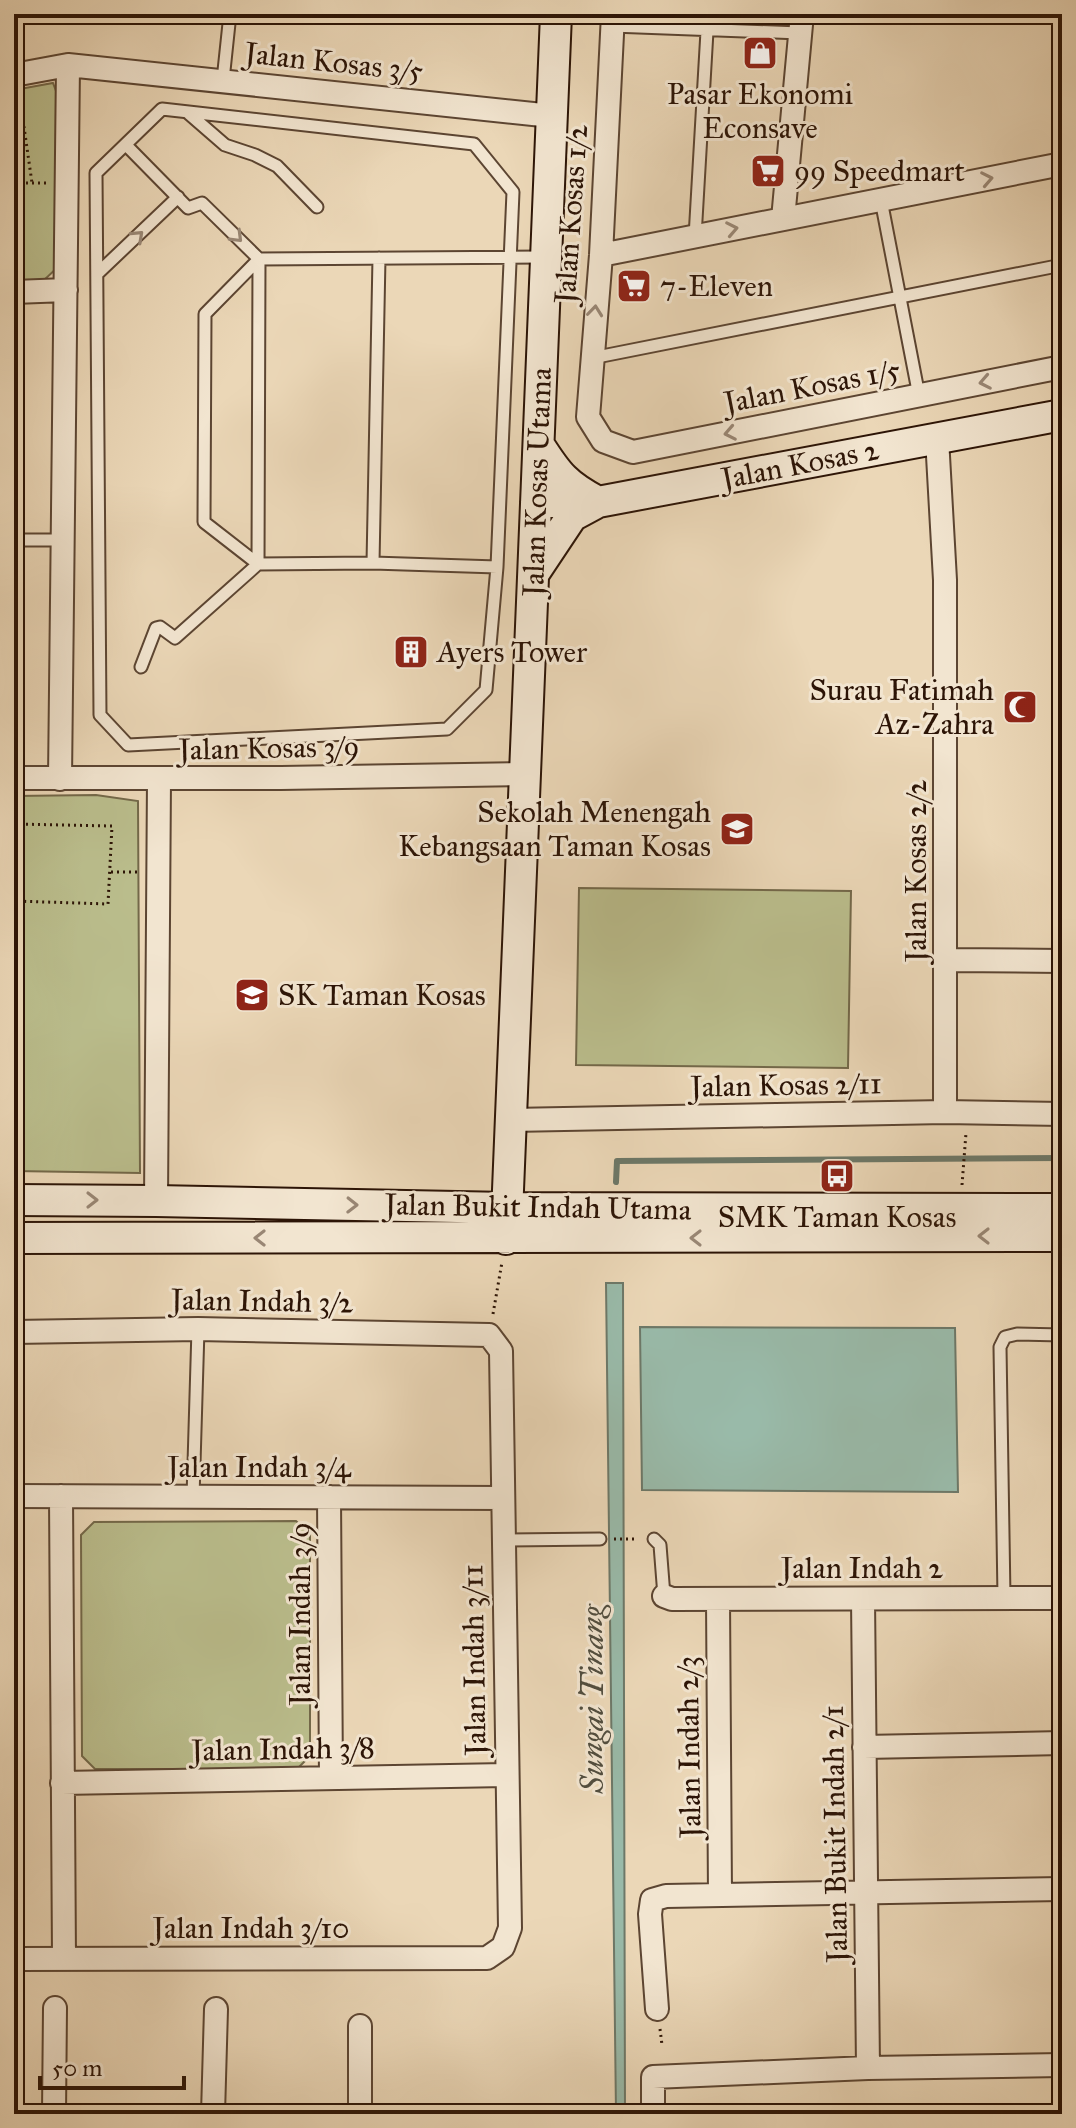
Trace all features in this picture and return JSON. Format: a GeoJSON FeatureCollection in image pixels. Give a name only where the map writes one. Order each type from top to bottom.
{"type":"FeatureCollection","features":[{"type":"Feature","properties":{"kind":"street","name":"Jalan Kosas Utama"},"geometry":{"type":"LineString","coordinates":[[506,1239],[556,14]]}},
{"type":"Feature","properties":{"kind":"street","name":"Jalan Kosas 1/2"},"geometry":{"type":"LineString","coordinates":[[588,417],[601,255],[612,20]]}},
{"type":"Feature","properties":{"kind":"street"},"geometry":{"type":"LineString","coordinates":[[783,219],[801,24]]}},
{"type":"Feature","properties":{"kind":"street","name":"Jalan Kosas 3/5"},"geometry":{"type":"LineString","coordinates":[[14,75],[68,65],[552,116]]}},
{"type":"Feature","properties":{"kind":"street"},"geometry":{"type":"LineString","coordinates":[[60,779],[68,65]]}},
{"type":"Feature","properties":{"kind":"street"},"geometry":{"type":"LineString","coordinates":[[601,255],[1062,164]]}},
{"type":"Feature","properties":{"kind":"street"},"geometry":{"type":"LineString","coordinates":[[14,292],[66,290]]}},
{"type":"Feature","properties":{"kind":"street","name":"Jalan Kosas 1/5"},"geometry":{"type":"LineString","coordinates":[[588,417],[603,441],[633,452],[1062,367]]}},
{"type":"Feature","properties":{"kind":"street","name":"Jalan Kosas 2"},"geometry":{"type":"LineString","coordinates":[[536,502],[598,502],[1062,415]]}},
{"type":"Feature","properties":{"kind":"street","name":"Jalan Kosas 2/2"},"geometry":{"type":"LineString","coordinates":[[937,438],[945,580],[945,1112]]}},
{"type":"Feature","properties":{"kind":"street"},"geometry":{"type":"LineString","coordinates":[[539,445],[560,477],[598,502]]}},
{"type":"Feature","properties":{"kind":"street"},"geometry":{"type":"LineString","coordinates":[[534,573],[572,516],[598,502]]}},
{"type":"Feature","properties":{"kind":"street","name":"Jalan Kosas 3/9"},"geometry":{"type":"LineString","coordinates":[[14,778],[525,774]]}},
{"type":"Feature","properties":{"kind":"street"},"geometry":{"type":"LineString","coordinates":[[156,1201],[159,779]]}},
{"type":"Feature","properties":{"kind":"street"},"geometry":{"type":"LineString","coordinates":[[947,960],[1062,961]]}},
{"type":"Feature","properties":{"kind":"street","name":"Jalan Kosas 2/11"},"geometry":{"type":"LineString","coordinates":[[511,1120],[945,1112],[1062,1114]]}},
{"type":"Feature","properties":{"kind":"street","name":"Jalan Bukit Indah Utama"},"geometry":{"type":"LineString","coordinates":[[14,1200],[508,1208],[1062,1209]]}},
{"type":"Feature","properties":{"kind":"street","name":"Jalan Bukit Indah Utama"},"geometry":{"type":"LineString","coordinates":[[14,1238],[1053,1240]]}},
{"type":"Feature","properties":{"kind":"street","name":"Jalan Indah 3/2"},"geometry":{"type":"LineString","coordinates":[[14,1332],[198,1329],[495,1343]]}},
{"type":"Feature","properties":{"kind":"street","name":"Jalan Indah 3/11"},"geometry":{"type":"LineString","coordinates":[[487,1958],[503,1947],[510,1928],[503,1498],[495,1343]]}},
{"type":"Feature","properties":{"kind":"street","name":"Jalan Indah 3/4"},"geometry":{"type":"LineString","coordinates":[[14,1496],[503,1498]]}},
{"type":"Feature","properties":{"kind":"street"},"geometry":{"type":"LineString","coordinates":[[61,1496],[64,1958]]}},
{"type":"Feature","properties":{"kind":"street","name":"Jalan Indah 3/9"},"geometry":{"type":"LineString","coordinates":[[329,1497],[331,1778]]}},
{"type":"Feature","properties":{"kind":"street","name":"Jalan Indah 2"},"geometry":{"type":"LineString","coordinates":[[664,1596],[672,1599],[1062,1598]]}},
{"type":"Feature","properties":{"kind":"street","name":"Jalan Indah 2/3"},"geometry":{"type":"LineString","coordinates":[[718,1599],[720,1895]]}},
{"type":"Feature","properties":{"kind":"street","name":"Jalan Bukit Indah 2/1"},"geometry":{"type":"LineString","coordinates":[[863,1599],[868,2068]]}},
{"type":"Feature","properties":{"kind":"street"},"geometry":{"type":"LineString","coordinates":[[864,1747],[1062,1743]]}},
{"type":"Feature","properties":{"kind":"street","name":"Jalan Indah 3/8"},"geometry":{"type":"LineString","coordinates":[[62,1783],[506,1775]]}},
{"type":"Feature","properties":{"kind":"street"},"geometry":{"type":"LineString","coordinates":[[657,2009],[650,1914],[652,1900],[666,1896],[1062,1889]]}},
{"type":"Feature","properties":{"kind":"street","name":"Jalan Indah 3/10"},"geometry":{"type":"LineString","coordinates":[[14,1959],[487,1958]]}},
{"type":"Feature","properties":{"kind":"street"},"geometry":{"type":"LineString","coordinates":[[54,2114],[55,2008]]}},
{"type":"Feature","properties":{"kind":"street"},"geometry":{"type":"LineString","coordinates":[[213,2114],[216,2009]]}},
{"type":"Feature","properties":{"kind":"street"},"geometry":{"type":"LineString","coordinates":[[360,2026],[360,2114]]}},
{"type":"Feature","properties":{"kind":"street"},"geometry":{"type":"LineString","coordinates":[[653,2114],[653,2077],[868,2068],[1062,2065]]}},
{"type":"Feature","properties":{"kind":"lane"},"geometry":{"type":"LineString","coordinates":[[223,80],[230,14]]}},
{"type":"Feature","properties":{"kind":"lane"},"geometry":{"type":"LineString","coordinates":[[695,237],[708,14]]}},
{"type":"Feature","properties":{"kind":"lane"},"geometry":{"type":"LineString","coordinates":[[612,20],[707,31],[801,24]]}},
{"type":"Feature","properties":{"kind":"lane"},"geometry":{"type":"LineString","coordinates":[[162,109],[187,112],[474,144],[513,192],[497,567],[486,690],[447,729],[128,745],[100,715],[96,173],[162,109]]}},
{"type":"Feature","properties":{"kind":"lane"},"geometry":{"type":"LineString","coordinates":[[187,112],[225,145],[277,166],[317,207]]}},
{"type":"Feature","properties":{"kind":"lane"},"geometry":{"type":"LineString","coordinates":[[126,145],[188,208],[202,203],[259,259],[546,257]]}},
{"type":"Feature","properties":{"kind":"lane"},"geometry":{"type":"LineString","coordinates":[[97,274],[178,197]]}},
{"type":"Feature","properties":{"kind":"lane"},"geometry":{"type":"LineString","coordinates":[[881,200],[919,396]]}},
{"type":"Feature","properties":{"kind":"lane"},"geometry":{"type":"LineString","coordinates":[[373,563],[379,258]]}},
{"type":"Feature","properties":{"kind":"lane"},"geometry":{"type":"LineString","coordinates":[[259,259],[205,314],[204,522],[258,564],[373,563],[497,567]]}},
{"type":"Feature","properties":{"kind":"lane"},"geometry":{"type":"LineString","coordinates":[[141,667],[156,628],[160,627],[175,638],[258,564],[259,259]]}},
{"type":"Feature","properties":{"kind":"lane"},"geometry":{"type":"LineString","coordinates":[[591,359],[1062,265]]}},
{"type":"Feature","properties":{"kind":"lane"},"geometry":{"type":"LineString","coordinates":[[14,540],[63,540]]}},
{"type":"Feature","properties":{"kind":"lane"},"geometry":{"type":"LineString","coordinates":[[193,1497],[198,1329]]}},
{"type":"Feature","properties":{"kind":"lane"},"geometry":{"type":"LineString","coordinates":[[1004,1597],[1000,1347],[1005,1337],[1017,1334],[1062,1335]]}},
{"type":"Feature","properties":{"kind":"lane"},"geometry":{"type":"LineString","coordinates":[[503,1540],[603,1539]]}},
{"type":"Feature","properties":{"kind":"lane"},"geometry":{"type":"LineString","coordinates":[[654,1539],[660,1545],[664,1596]]}},
{"type":"Feature","properties":{"kind":"path"},"geometry":{"type":"LineString","coordinates":[[14,111],[24,127],[32,183]]}},
{"type":"Feature","properties":{"kind":"path"},"geometry":{"type":"LineString","coordinates":[[14,183],[59,183]]}},
{"type":"Feature","properties":{"kind":"path"},"geometry":{"type":"LineString","coordinates":[[14,824],[112,826],[108,904],[14,901]]}},
{"type":"Feature","properties":{"kind":"path"},"geometry":{"type":"LineString","coordinates":[[111,872],[158,872]]}},
{"type":"Feature","properties":{"kind":"path"},"geometry":{"type":"LineString","coordinates":[[962,1190],[966,1134]]}},
{"type":"Feature","properties":{"kind":"path"},"geometry":{"type":"LineString","coordinates":[[495,1343],[506,1239]]}},
{"type":"Feature","properties":{"kind":"path"},"geometry":{"type":"LineString","coordinates":[[603,1539],[628,1539]]}},
{"type":"Feature","properties":{"kind":"green space"},"geometry":{"type":"Polygon","coordinates":[[[53,83],[59,99],[59,266],[43,281],[14,282],[14,90],[53,83]]]}},
{"type":"Feature","properties":{"kind":"green space"},"geometry":{"type":"Polygon","coordinates":[[[96,795],[138,801],[140,1173],[14,1171],[14,796],[96,795]]]}},
{"type":"Feature","properties":{"kind":"green space"},"geometry":{"type":"Polygon","coordinates":[[[579,888],[851,891],[848,1068],[576,1065],[579,888]]]}},
{"type":"Feature","properties":{"kind":"green space"},"geometry":{"type":"Polygon","coordinates":[[[296,1521],[310,1534],[310,1756],[297,1769],[95,1769],[82,1756],[81,1535],[94,1522],[296,1521]]]}},
{"type":"Feature","properties":{"kind":"shaded area"},"geometry":{"type":"Polygon","coordinates":[[[606,1283],[623,1283],[625,2114],[616,2114],[606,1283]]]}},
{"type":"Feature","properties":{"kind":"shaded area"},"geometry":{"type":"Polygon","coordinates":[[[640,1327],[955,1328],[958,1492],[642,1490],[640,1327]]]}},
{"type":"Feature","properties":{"kind":"waterway","name":"Sungai Tinang"},"geometry":{"type":"LineString","coordinates":[[616,1182],[617,1161],[1062,1158]]}},
{"type":"Feature","properties":{"kind":"place","name":"Pasar Ekonomi Econsave"},"geometry":{"type":"Point","coordinates":[760,53]}},
{"type":"Feature","properties":{"kind":"place","name":"99 Speedmart"},"geometry":{"type":"Point","coordinates":[768,171]}},
{"type":"Feature","properties":{"kind":"place","name":"7-Eleven"},"geometry":{"type":"Point","coordinates":[634,286]}},
{"type":"Feature","properties":{"kind":"place","name":"Ayers Tower"},"geometry":{"type":"Point","coordinates":[411,652]}},
{"type":"Feature","properties":{"kind":"place","name":"Surau Fatimah Az-Zahra"},"geometry":{"type":"Point","coordinates":[1020,707]}},
{"type":"Feature","properties":{"kind":"place","name":"Sekolah Menengah Kebangsaan Taman Kosas"},"geometry":{"type":"Point","coordinates":[737,829]}},
{"type":"Feature","properties":{"kind":"place","name":"SK Taman Kosas"},"geometry":{"type":"Point","coordinates":[252,995]}},
{"type":"Feature","properties":{"kind":"place","name":"SMK Taman Kosas"},"geometry":{"type":"Point","coordinates":[837,1176]}}]}
